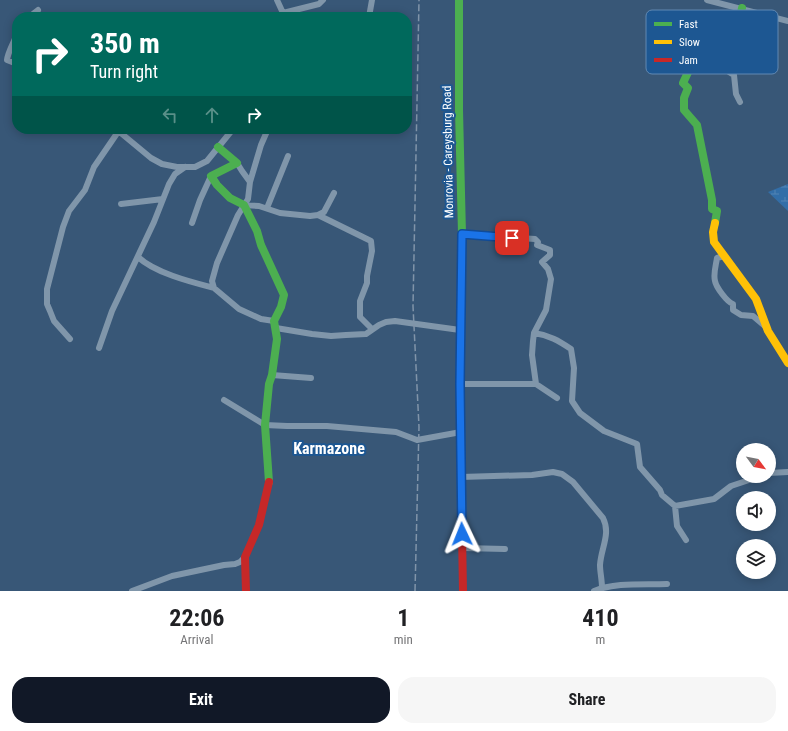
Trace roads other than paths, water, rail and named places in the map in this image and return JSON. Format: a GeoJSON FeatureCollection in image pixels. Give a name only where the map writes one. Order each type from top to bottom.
{"type":"FeatureCollection","features":[{"type":"Feature","properties":{"kind":"street"},"geometry":{"type":"LineString","coordinates":[[277,0],[282,12]]}},
{"type":"Feature","properties":{"kind":"street"},"geometry":{"type":"LineString","coordinates":[[293,12],[319,4],[323,0]]}},
{"type":"Feature","properties":{"kind":"street"},"geometry":{"type":"LineString","coordinates":[[370,12],[372,0]]}},
{"type":"Feature","properties":{"kind":"street","name":"Monrovia - Careysburg Road"},"geometry":{"type":"LineString","coordinates":[[459,0],[459,110],[462,234],[460,384],[463,591]]}},
{"type":"Feature","properties":{"kind":"street"},"geometry":{"type":"LineString","coordinates":[[707,0],[749,10]]}},
{"type":"Feature","properties":{"kind":"street"},"geometry":{"type":"LineString","coordinates":[[778,18],[788,21]]}},
{"type":"Feature","properties":{"kind":"street"},"geometry":{"type":"LineString","coordinates":[[12,46],[8,53],[7,60],[12,62]]}},
{"type":"Feature","properties":{"kind":"street"},"geometry":{"type":"LineString","coordinates":[[687,74],[683,84],[688,88],[683,105],[684,110],[697,125],[712,200],[712,208],[717,211],[713,237],[714,242],[756,299],[766,327],[788,363]]}},
{"type":"Feature","properties":{"kind":"street"},"geometry":{"type":"LineString","coordinates":[[732,74],[734,75],[736,94],[740,102]]}},
{"type":"Feature","properties":{"kind":"street"},"geometry":{"type":"LineString","coordinates":[[70,339],[54,321],[46,296],[47,288],[63,227],[69,211],[85,190],[91,173],[115,134]]}},
{"type":"Feature","properties":{"kind":"street"},"geometry":{"type":"LineString","coordinates":[[123,134],[151,158],[162,164],[177,167],[195,167],[207,161],[229,134]]}},
{"type":"Feature","properties":{"kind":"street"},"geometry":{"type":"LineString","coordinates":[[214,288],[212,281],[217,263],[238,215],[248,198],[250,182],[266,134]]}},
{"type":"Feature","properties":{"kind":"street"},"geometry":{"type":"LineString","coordinates":[[218,147],[237,163],[250,182]]}},
{"type":"Feature","properties":{"kind":"street"},"geometry":{"type":"LineString","coordinates":[[267,208],[288,156]]}},
{"type":"Feature","properties":{"kind":"street"},"geometry":{"type":"LineString","coordinates":[[192,223],[200,200],[211,176],[237,163]]}},
{"type":"Feature","properties":{"kind":"street"},"geometry":{"type":"LineString","coordinates":[[99,348],[112,311],[154,222],[169,184],[175,174],[185,167]]}},
{"type":"Feature","properties":{"kind":"street"},"geometry":{"type":"LineString","coordinates":[[211,176],[226,194],[244,205],[267,208],[280,213],[310,216],[318,215],[324,212],[334,193]]}},
{"type":"Feature","properties":{"kind":"street"},"geometry":{"type":"LineString","coordinates":[[121,204],[163,199]]}},
{"type":"Feature","properties":{"kind":"street"},"geometry":{"type":"LineString","coordinates":[[132,591],[172,576],[240,562],[245,557],[259,525],[269,484],[265,425],[269,384],[272,375],[277,339],[275,325],[284,295],[261,245],[257,231],[244,205]]}},
{"type":"Feature","properties":{"kind":"street"},"geometry":{"type":"LineString","coordinates":[[318,215],[371,241],[372,250],[367,283],[360,301],[360,317],[372,329]]}},
{"type":"Feature","properties":{"kind":"street"},"geometry":{"type":"LineString","coordinates":[[462,234],[535,239],[538,242],[537,245],[550,250],[550,255],[542,262],[550,273],[551,279],[548,302],[546,310],[534,333],[532,355],[536,384]]}},
{"type":"Feature","properties":{"kind":"street"},"geometry":{"type":"LineString","coordinates":[[724,256],[717,258],[714,280],[716,285],[729,302],[733,304],[733,310],[740,315],[753,316],[766,327]]}},
{"type":"Feature","properties":{"kind":"street"},"geometry":{"type":"LineString","coordinates":[[138,257],[142,262],[169,274],[214,288],[239,309],[275,325],[331,336],[366,334],[372,329],[386,322],[395,321],[460,330]]}},
{"type":"Feature","properties":{"kind":"street"},"geometry":{"type":"LineString","coordinates":[[534,333],[554,338],[571,349],[574,368],[572,402],[580,413],[604,431],[637,444],[640,467],[646,476],[660,490],[662,495],[675,506],[677,526],[686,540]]}},
{"type":"Feature","properties":{"kind":"street"},"geometry":{"type":"LineString","coordinates":[[272,375],[311,378]]}},
{"type":"Feature","properties":{"kind":"street"},"geometry":{"type":"LineString","coordinates":[[460,384],[536,384],[556,398]]}},
{"type":"Feature","properties":{"kind":"street"},"geometry":{"type":"LineString","coordinates":[[224,400],[265,425],[327,426],[396,432],[416,440],[461,432]]}},
{"type":"Feature","properties":{"kind":"street"},"geometry":{"type":"LineString","coordinates":[[461,477],[532,475],[553,472],[562,474],[573,482],[603,518],[606,524],[606,538],[600,565],[602,588]]}},
{"type":"Feature","properties":{"kind":"street"},"geometry":{"type":"LineString","coordinates":[[776,473],[788,472]]}},
{"type":"Feature","properties":{"kind":"street"},"geometry":{"type":"LineString","coordinates":[[675,506],[714,498],[731,486],[740,483]]}},
{"type":"Feature","properties":{"kind":"street"},"geometry":{"type":"LineString","coordinates":[[463,548],[505,549]]}},
{"type":"Feature","properties":{"kind":"street"},"geometry":{"type":"LineString","coordinates":[[245,557],[246,591]]}},
{"type":"Feature","properties":{"kind":"street"},"geometry":{"type":"LineString","coordinates":[[594,591],[602,588],[625,585],[667,584]]}},
{"type":"Feature","properties":{"kind":"railway"},"geometry":{"type":"LineString","coordinates":[[415,591],[419,427],[413,306],[419,0]]}},
{"type":"Feature","properties":{"kind":"district","name":"Karmazone"},"geometry":{"type":"Point","coordinates":[329,448]}}]}
